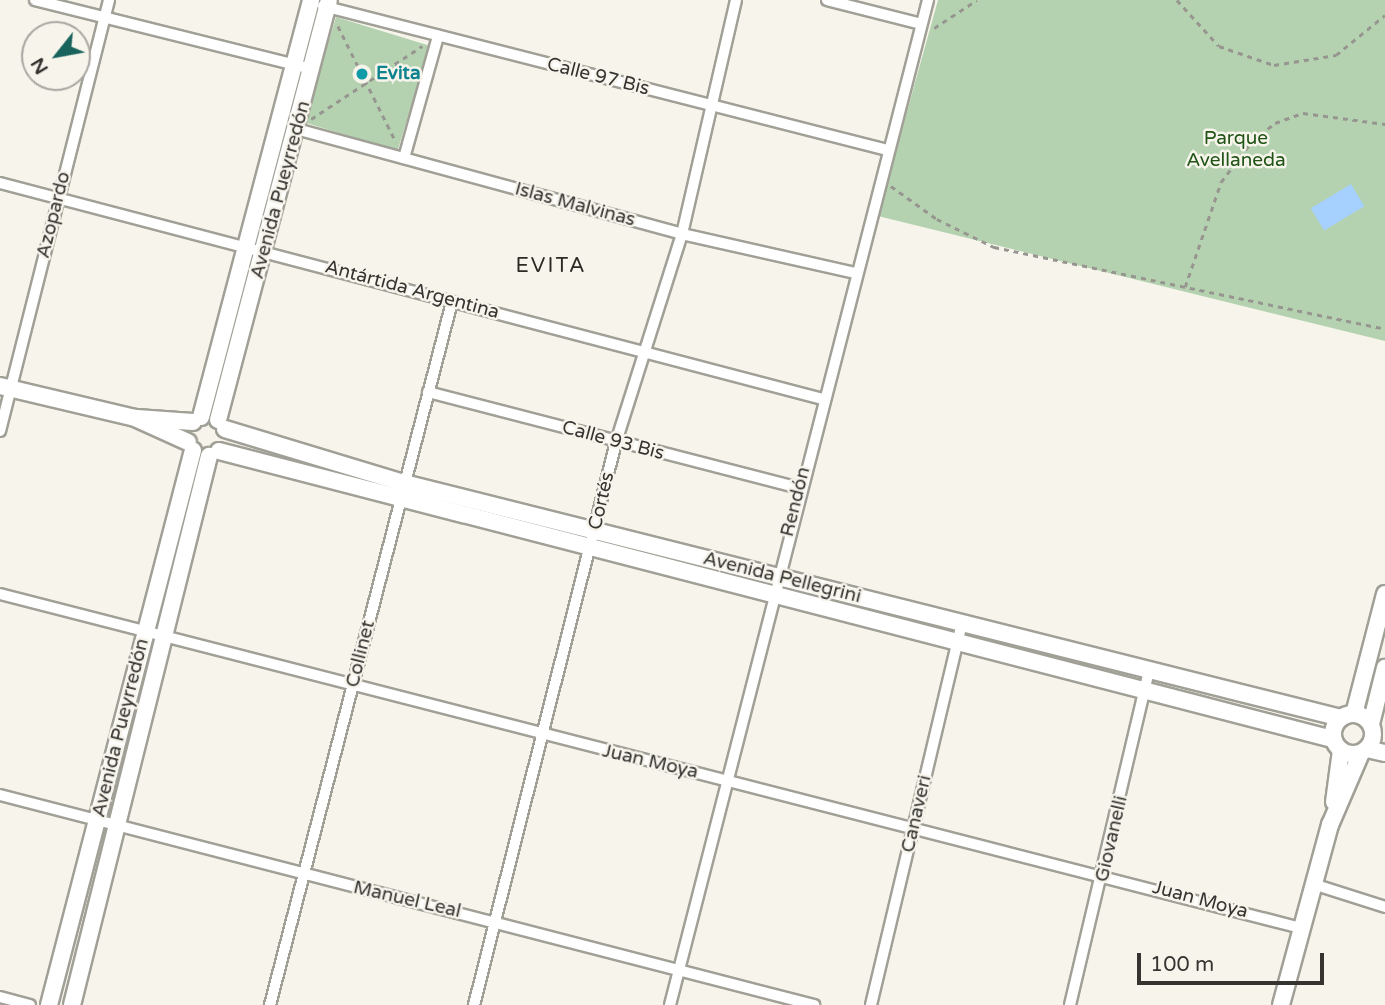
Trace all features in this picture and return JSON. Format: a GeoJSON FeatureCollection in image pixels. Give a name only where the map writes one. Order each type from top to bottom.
{"type":"FeatureCollection","features":[{"type":"Feature","properties":{"kind":"main road","name":"Avenida Pueyrredón"},"geometry":{"type":"LineString","coordinates":[[49,1005],[197,419],[219,350],[311,1]]}},
{"type":"Feature","properties":{"kind":"main road","name":"Avenida Pueyrredón"},"geometry":{"type":"LineString","coordinates":[[72,1005],[120,825],[163,635],[222,425],[236,354],[313,69],[328,3]]}},
{"type":"Feature","properties":{"kind":"main road"},"geometry":{"type":"LineString","coordinates":[[219,350],[236,354]]}},
{"type":"Feature","properties":{"kind":"main road"},"geometry":{"type":"LineString","coordinates":[[6,387],[135,418],[197,419]]}},
{"type":"Feature","properties":{"kind":"main road"},"geometry":{"type":"LineString","coordinates":[[135,418],[190,446]]}},
{"type":"Feature","properties":{"kind":"main road","name":"Avenida Pellegrini"},"geometry":{"type":"LineString","coordinates":[[197,419],[222,425],[402,490],[591,547],[957,638],[1147,680],[1348,716],[1376,729]]}},
{"type":"Feature","properties":{"kind":"main road","name":"Avenida Pellegrini"},"geometry":{"type":"LineString","coordinates":[[190,446],[214,454],[595,530],[777,578],[962,622],[1364,751]]}},
{"type":"Feature","properties":{"kind":"main road"},"geometry":{"type":"LineString","coordinates":[[1331,825],[1337,744],[1385,594]]}},
{"type":"Feature","properties":{"kind":"main road"},"geometry":{"type":"LineString","coordinates":[[1281,1005],[1312,884],[1331,825],[1376,729],[1385,668]]}},
{"type":"Feature","properties":{"kind":"main road"},"geometry":{"type":"LineString","coordinates":[[1364,751],[1385,753]]}},
{"type":"Feature","properties":{"kind":"street"},"geometry":{"type":"LineString","coordinates":[[35,0],[313,69]]}},
{"type":"Feature","properties":{"kind":"street","name":"Azopardo"},"geometry":{"type":"LineString","coordinates":[[0,431],[6,387],[59,197],[109,0]]}},
{"type":"Feature","properties":{"kind":"street","name":"Cortés"},"geometry":{"type":"LineString","coordinates":[[474,1005],[544,737],[616,442],[682,234],[709,106],[737,0]]}},
{"type":"Feature","properties":{"kind":"street"},"geometry":{"type":"LineString","coordinates":[[827,0],[921,24]]}},
{"type":"Feature","properties":{"kind":"street","name":"Rendón"},"geometry":{"type":"LineString","coordinates":[[670,1005],[799,488],[928,0]]}},
{"type":"Feature","properties":{"kind":"street","name":"Calle 97 Bis"},"geometry":{"type":"LineString","coordinates":[[311,1],[328,3],[438,36],[887,150]]}},
{"type":"Feature","properties":{"kind":"street"},"geometry":{"type":"LineString","coordinates":[[404,158],[438,36]]}},
{"type":"Feature","properties":{"kind":"street","name":"Islas Malvinas"},"geometry":{"type":"LineString","coordinates":[[296,129],[682,234],[855,273]]}},
{"type":"Feature","properties":{"kind":"street","name":"Antártida Argentina"},"geometry":{"type":"LineString","coordinates":[[0,183],[265,249],[452,302],[823,399]]}},
{"type":"Feature","properties":{"kind":"street","name":"Collinet"},"geometry":{"type":"LineString","coordinates":[[270,1005],[301,875],[452,302]]}},
{"type":"Feature","properties":{"kind":"street","name":"Calle 93 Bis"},"geometry":{"type":"LineString","coordinates":[[428,392],[799,488]]}},
{"type":"Feature","properties":{"kind":"street","name":"Juan Moya"},"geometry":{"type":"LineString","coordinates":[[0,594],[544,737],[726,779],[1105,874],[1301,928]]}},
{"type":"Feature","properties":{"kind":"street","name":"Canaveri"},"geometry":{"type":"LineString","coordinates":[[871,1005],[962,622]]}},
{"type":"Feature","properties":{"kind":"street","name":"Giovanelli"},"geometry":{"type":"LineString","coordinates":[[1070,1005],[1105,874],[1147,680]]}},
{"type":"Feature","properties":{"kind":"street","name":"Manuel Leal"},"geometry":{"type":"LineString","coordinates":[[0,795],[301,875],[495,921],[814,1005]]}},
{"type":"Feature","properties":{"kind":"street"},"geometry":{"type":"LineString","coordinates":[[1312,884],[1385,907]]}},
{"type":"Feature","properties":{"kind":"street"},"geometry":{"type":"LineString","coordinates":[[0,997],[30,1005]]}},
{"type":"Feature","properties":{"kind":"path"},"geometry":{"type":"LineString","coordinates":[[929,43],[932,29],[977,0]]}},
{"type":"Feature","properties":{"kind":"path"},"geometry":{"type":"LineString","coordinates":[[1177,0],[1219,46],[1274,65],[1336,55],[1385,15]]}},
{"type":"Feature","properties":{"kind":"path"},"geometry":{"type":"LineString","coordinates":[[328,3],[404,158]]}},
{"type":"Feature","properties":{"kind":"path"},"geometry":{"type":"LineString","coordinates":[[296,129],[438,36]]}},
{"type":"Feature","properties":{"kind":"path"},"geometry":{"type":"LineString","coordinates":[[1185,287],[1221,182],[1252,141],[1303,113],[1385,124]]}},
{"type":"Feature","properties":{"kind":"path"},"geometry":{"type":"LineString","coordinates":[[893,187],[896,174]]}},
{"type":"Feature","properties":{"kind":"path"},"geometry":{"type":"LineString","coordinates":[[888,184],[937,219],[994,247],[1385,328]]}},
{"type":"Feature","properties":{"kind":"green space","name":"Parque Avellaneda"},"geometry":{"type":"Polygon","coordinates":[[[938,0],[1385,0],[1385,341],[878,216],[938,0]]]}},
{"type":"Feature","properties":{"kind":"green space"},"geometry":{"type":"Polygon","coordinates":[[[336,17],[430,46],[398,151],[304,122],[336,17]]]}},
{"type":"Feature","properties":{"kind":"green space"},"geometry":{"type":"Polygon","coordinates":[[[148,654],[152,655],[114,806],[110,805],[148,654]]]}},
{"type":"Feature","properties":{"kind":"water"},"geometry":{"type":"Polygon","coordinates":[[[1351,184],[1364,206],[1324,230],[1311,208],[1351,184]]]}},
{"type":"Feature","properties":{"kind":"place","name":"Evita"},"geometry":{"type":"Point","coordinates":[362,74]}},
{"type":"Feature","properties":{"kind":"district","name":"EVITA"},"geometry":{"type":"Point","coordinates":[551,266]}}]}
